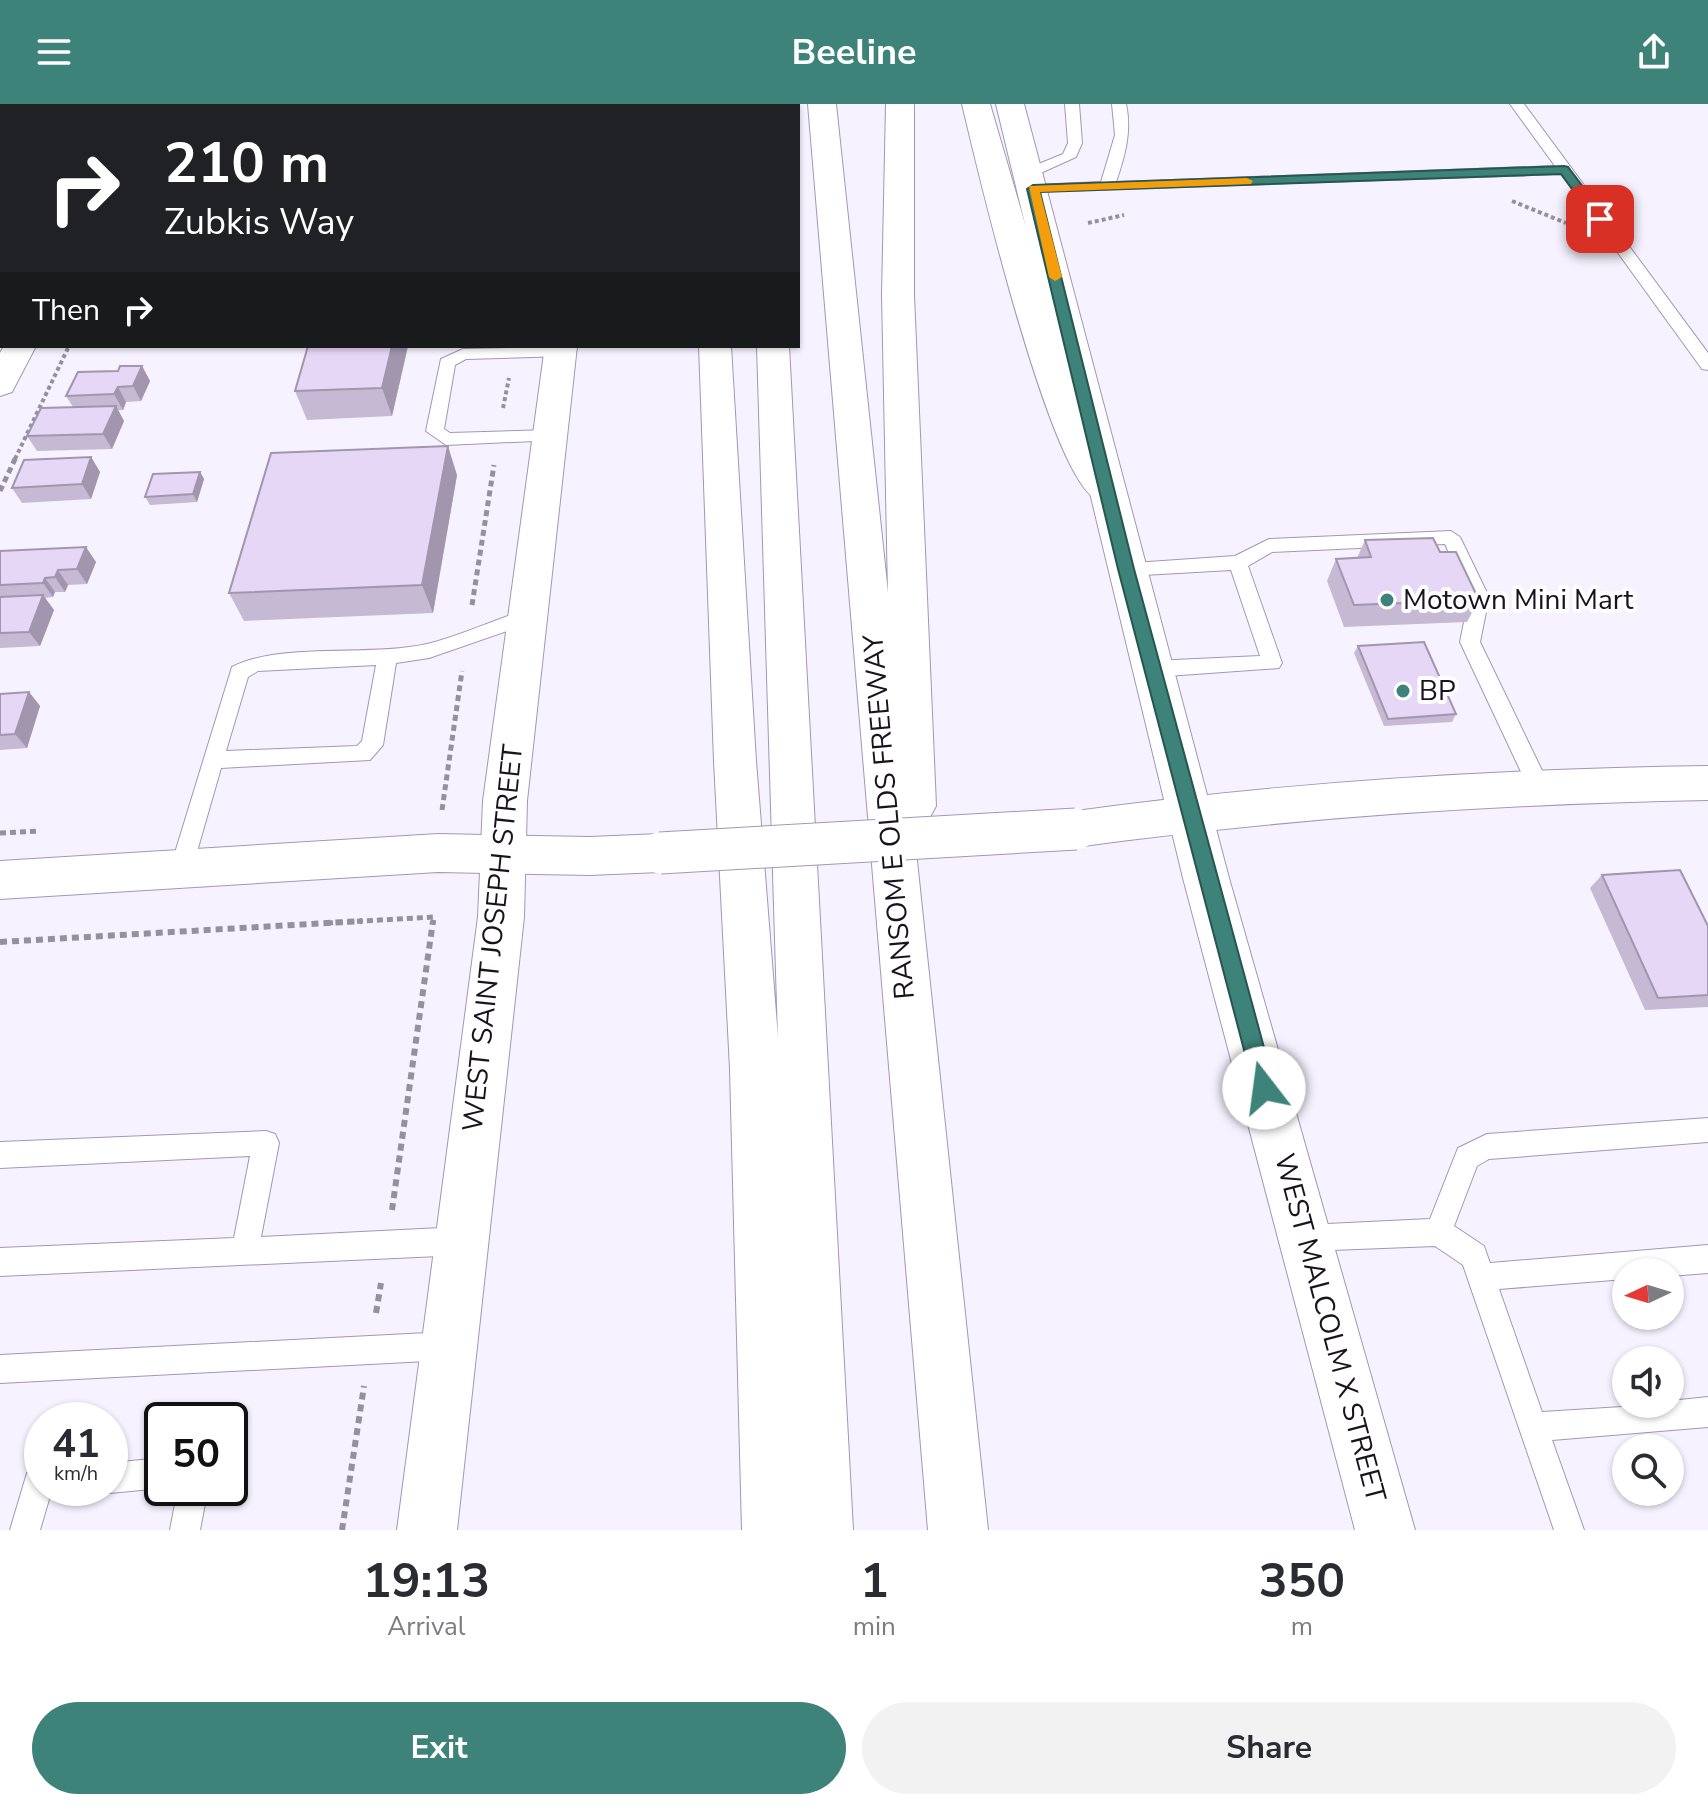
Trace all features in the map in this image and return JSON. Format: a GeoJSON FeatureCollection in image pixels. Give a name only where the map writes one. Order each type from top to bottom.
{"type":"FeatureCollection","features":[{"type":"Feature","properties":{"kind":"main road","name":"RANSOM E OLDS FREEWAY"},"geometry":{"type":"LineString","coordinates":[[822,104],[958,1530]]}},
{"type":"Feature","properties":{"kind":"main road"},"geometry":{"type":"LineString","coordinates":[[900,104],[898,295],[912,700],[923,1181]]}},
{"type":"Feature","properties":{"kind":"main road"},"geometry":{"type":"LineString","coordinates":[[976,104],[992,174],[1066,424],[1086,461],[1107,490]]}},
{"type":"Feature","properties":{"kind":"main road","name":"WEST MALCOLM X STREET"},"geometry":{"type":"LineString","coordinates":[[1010,104],[1190,813],[1385,1530]]}},
{"type":"Feature","properties":{"kind":"main road"},"geometry":{"type":"LineString","coordinates":[[0,385],[19,348]]}},
{"type":"Feature","properties":{"kind":"main road","name":"WEST SAINT JOSEPH STREET"},"geometry":{"type":"LineString","coordinates":[[427,1530],[501,917],[505,801],[561,348]]}},
{"type":"Feature","properties":{"kind":"main road"},"geometry":{"type":"LineString","coordinates":[[715,348],[735,761],[755,1069],[772,1530]]}},
{"type":"Feature","properties":{"kind":"main road"},"geometry":{"type":"LineString","coordinates":[[773,348],[823,1530]]}},
{"type":"Feature","properties":{"kind":"main road"},"geometry":{"type":"LineString","coordinates":[[0,880],[438,853],[660,853],[1076,829],[1270,804],[1538,785],[1708,783]]}},
{"type":"Feature","properties":{"kind":"lane"},"geometry":{"type":"LineString","coordinates":[[1031,181],[1069,157],[1075,143],[1072,104]]}},
{"type":"Feature","properties":{"kind":"lane"},"geometry":{"type":"LineString","coordinates":[[1107,186],[1117,158],[1123,118],[1119,104]]}},
{"type":"Feature","properties":{"kind":"lane"},"geometry":{"type":"LineString","coordinates":[[1517,104],[1708,365]]}},
{"type":"Feature","properties":{"kind":"lane"},"geometry":{"type":"LineString","coordinates":[[1031,181],[1107,186],[1564,170]]}},
{"type":"Feature","properties":{"kind":"lane"},"geometry":{"type":"LineString","coordinates":[[550,436],[446,439],[435,431],[447,363],[463,354],[561,348]]}},
{"type":"Feature","properties":{"kind":"lane"},"geometry":{"type":"LineString","coordinates":[[1126,569],[1238,563],[1269,546],[1451,537],[1479,597],[1470,642],[1538,785]]}},
{"type":"Feature","properties":{"kind":"lane"},"geometry":{"type":"LineString","coordinates":[[1153,669],[1272,663],[1238,563]]}},
{"type":"Feature","properties":{"kind":"lane"},"geometry":{"type":"LineString","coordinates":[[181,869],[239,672],[255,664],[387,657],[429,651],[526,617]]}},
{"type":"Feature","properties":{"kind":"lane"},"geometry":{"type":"LineString","coordinates":[[213,760],[362,754],[372,745],[387,657]]}},
{"type":"Feature","properties":{"kind":"lane"},"geometry":{"type":"LineString","coordinates":[[1438,1232],[1467,1157],[1487,1147],[1708,1130]]}},
{"type":"Feature","properties":{"kind":"lane"},"geometry":{"type":"LineString","coordinates":[[0,1155],[266,1143],[245,1250]]}},
{"type":"Feature","properties":{"kind":"lane"},"geometry":{"type":"LineString","coordinates":[[1306,1238],[1438,1232],[1474,1256],[1569,1530]]}},
{"type":"Feature","properties":{"kind":"lane"},"geometry":{"type":"LineString","coordinates":[[0,1262],[461,1241]]}},
{"type":"Feature","properties":{"kind":"lane"},"geometry":{"type":"LineString","coordinates":[[1482,1277],[1708,1259]]}},
{"type":"Feature","properties":{"kind":"lane"},"geometry":{"type":"LineString","coordinates":[[0,1369],[447,1346]]}},
{"type":"Feature","properties":{"kind":"lane"},"geometry":{"type":"LineString","coordinates":[[1533,1427],[1708,1412]]}},
{"type":"Feature","properties":{"kind":"lane"},"geometry":{"type":"LineString","coordinates":[[25,1530],[32,1506]]}},
{"type":"Feature","properties":{"kind":"lane"},"geometry":{"type":"LineString","coordinates":[[185,1530],[190,1506]]}},
{"type":"Feature","properties":{"kind":"path"},"geometry":{"type":"LineString","coordinates":[[1507,199],[1538,209],[1570,225]]}},
{"type":"Feature","properties":{"kind":"path"},"geometry":{"type":"LineString","coordinates":[[1088,223],[1126,214]]}},
{"type":"Feature","properties":{"kind":"path"},"geometry":{"type":"LineString","coordinates":[[0,491],[68,348]]}},
{"type":"Feature","properties":{"kind":"path"},"geometry":{"type":"LineString","coordinates":[[444,809],[467,637],[513,353]]}},
{"type":"Feature","properties":{"kind":"path"},"geometry":{"type":"LineString","coordinates":[[0,942],[434,917]]}},
{"type":"Feature","properties":{"kind":"building"},"geometry":{"type":"Polygon","coordinates":[[[307,348],[392,348],[382,388],[295,391],[307,348]]]}},
{"type":"Feature","properties":{"kind":"building"},"geometry":{"type":"Polygon","coordinates":[[[120,366],[142,366],[133,386],[118,387],[114,394],[66,396],[78,372],[118,371],[120,366]]]}},
{"type":"Feature","properties":{"kind":"building"},"geometry":{"type":"Polygon","coordinates":[[[116,406],[103,434],[27,436],[41,408],[116,406]]]}},
{"type":"Feature","properties":{"kind":"building"},"geometry":{"type":"Polygon","coordinates":[[[448,446],[422,585],[229,593],[271,453],[448,446]]]}},
{"type":"Feature","properties":{"kind":"building"},"geometry":{"type":"Polygon","coordinates":[[[91,457],[82,484],[12,488],[24,460],[91,457]]]}},
{"type":"Feature","properties":{"kind":"building"},"geometry":{"type":"Polygon","coordinates":[[[200,472],[193,494],[145,497],[153,474],[200,472]]]}},
{"type":"Feature","properties":{"kind":"building"},"geometry":{"type":"Polygon","coordinates":[[[1433,538],[1440,552],[1456,552],[1479,600],[1354,605],[1336,559],[1371,557],[1365,540],[1433,538]]]}},
{"type":"Feature","properties":{"kind":"building"},"geometry":{"type":"Polygon","coordinates":[[[86,547],[77,569],[58,570],[55,577],[45,578],[43,583],[0,585],[0,551],[86,547]]]}},
{"type":"Feature","properties":{"kind":"building"},"geometry":{"type":"Polygon","coordinates":[[[43,595],[29,632],[0,633],[0,597],[43,595]]]}},
{"type":"Feature","properties":{"kind":"building"},"geometry":{"type":"Polygon","coordinates":[[[1424,642],[1456,714],[1388,719],[1358,646],[1424,642]]]}},
{"type":"Feature","properties":{"kind":"building"},"geometry":{"type":"Polygon","coordinates":[[[29,692],[15,734],[0,735],[0,694],[29,692]]]}},
{"type":"Feature","properties":{"kind":"building"},"geometry":{"type":"Polygon","coordinates":[[[1680,870],[1708,926],[1708,995],[1658,998],[1602,875],[1680,870]]]}},
{"type":"Feature","properties":{"kind":"slow traffic"},"geometry":{"type":"LineString","coordinates":[[1055,277],[1033,189],[1247,181]]}},
{"type":"Feature","properties":{"kind":"place","name":"Motown Mini Mart"},"geometry":{"type":"Point","coordinates":[1387,600]}},
{"type":"Feature","properties":{"kind":"place","name":"BP"},"geometry":{"type":"Point","coordinates":[1403,691]}},
{"type":"Feature","properties":{"kind":"route"},"geometry":{"type":"LineString","coordinates":[[1264,1088],[1126,569],[1033,189],[1564,170],[1600,219]]}}]}
